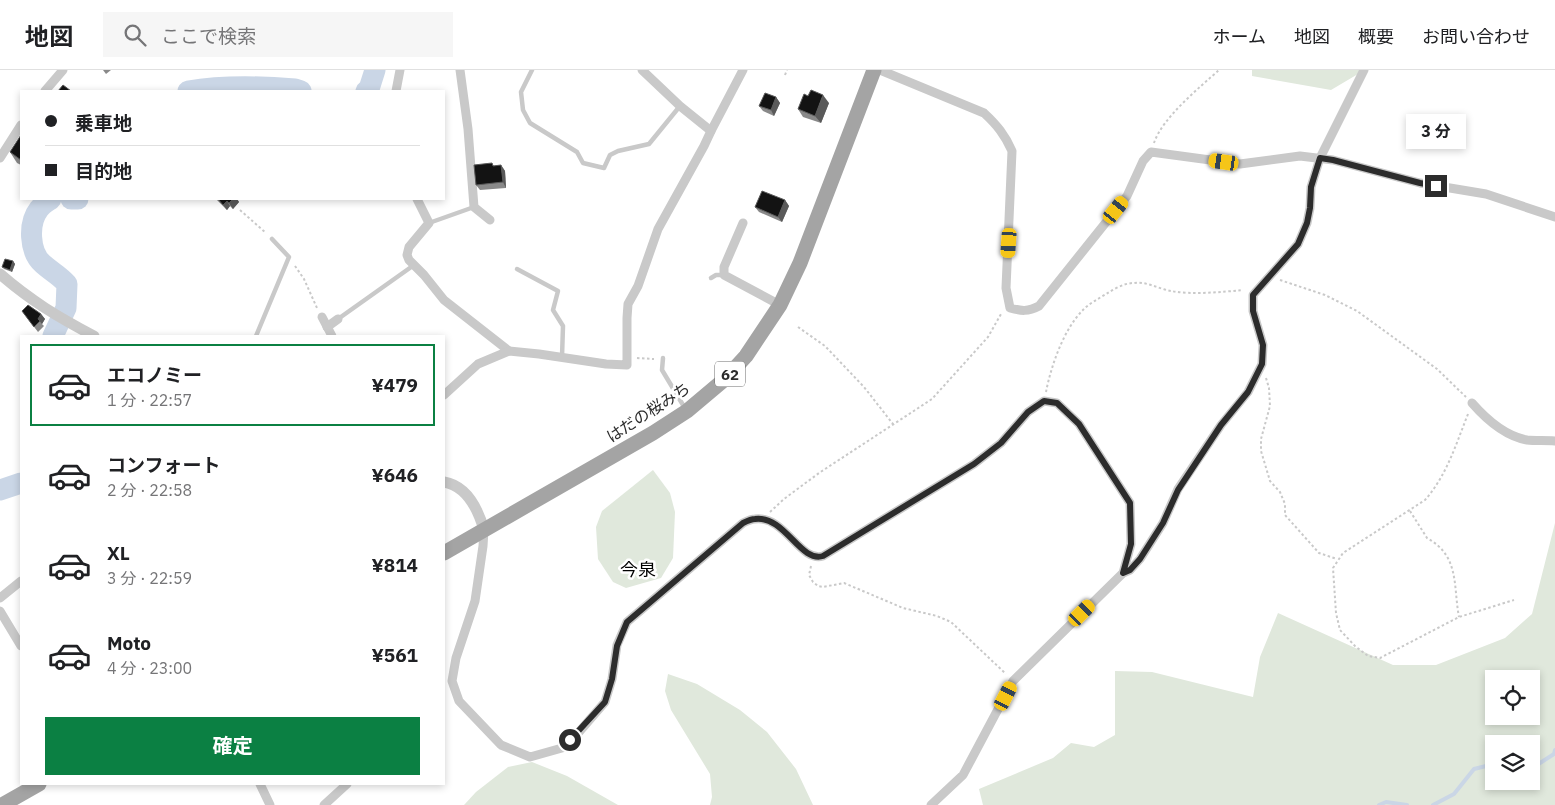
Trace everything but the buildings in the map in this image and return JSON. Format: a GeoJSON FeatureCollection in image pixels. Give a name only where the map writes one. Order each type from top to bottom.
{"type":"FeatureCollection","features":[{"type":"Feature","properties":{"kind":"main road","name":"はだの桜みち"},"geometry":{"type":"LineString","coordinates":[[445,552],[653,433],[687,411],[725,379],[746,356],[780,305],[800,263],[874,70]]}},
{"type":"Feature","properties":{"kind":"main road"},"geometry":{"type":"LineString","coordinates":[[2,805],[36,785]]}},
{"type":"Feature","properties":{"kind":"street"},"geometry":{"type":"LineString","coordinates":[[46,90],[63,70]]}},
{"type":"Feature","properties":{"kind":"street"},"geometry":{"type":"LineString","coordinates":[[396,90],[400,70]]}},
{"type":"Feature","properties":{"kind":"street"},"geometry":{"type":"LineString","coordinates":[[460,70],[468,129],[474,207],[490,220]]}},
{"type":"Feature","properties":{"kind":"street"},"geometry":{"type":"LineString","coordinates":[[642,70],[680,106],[711,131]]}},
{"type":"Feature","properties":{"kind":"street"},"geometry":{"type":"LineString","coordinates":[[445,394],[478,364],[509,351],[627,365],[628,304],[638,286],[658,229],[743,70]]}},
{"type":"Feature","properties":{"kind":"street"},"geometry":{"type":"LineString","coordinates":[[880,70],[984,113],[997,125],[1006,138],[1012,151],[1006,288],[1010,308],[1021,311],[1029,312],[1038,306],[1127,196],[1142,161],[1151,152],[1240,164],[1300,156],[1333,160],[1420,183],[1486,194],[1555,218]]}},
{"type":"Feature","properties":{"kind":"street"},"geometry":{"type":"LineString","coordinates":[[931,805],[963,775],[1013,681],[1123,573],[1130,570],[1140,559],[1163,523],[1178,490],[1221,425],[1248,392],[1262,364],[1263,345],[1253,311],[1253,295],[1298,244],[1307,223],[1311,187],[1320,158],[1364,70]]}},
{"type":"Feature","properties":{"kind":"street"},"geometry":{"type":"LineString","coordinates":[[0,158],[20,127]]}},
{"type":"Feature","properties":{"kind":"street"},"geometry":{"type":"LineString","coordinates":[[418,200],[429,223],[409,247],[407,255],[409,260],[444,300],[509,351]]}},
{"type":"Feature","properties":{"kind":"street"},"geometry":{"type":"LineString","coordinates":[[743,223],[724,267],[724,275],[780,305]]}},
{"type":"Feature","properties":{"kind":"street"},"geometry":{"type":"LineString","coordinates":[[0,274],[49,312],[92,335]]}},
{"type":"Feature","properties":{"kind":"street"},"geometry":{"type":"LineString","coordinates":[[320,313],[331,335]]}},
{"type":"Feature","properties":{"kind":"street"},"geometry":{"type":"LineString","coordinates":[[327,327],[338,319]]}},
{"type":"Feature","properties":{"kind":"street"},"geometry":{"type":"LineString","coordinates":[[445,482],[463,490],[477,510],[484,530],[475,601],[448,684],[459,702],[500,745],[530,757],[562,748],[579,732],[605,702],[612,679],[617,646],[627,622],[743,523],[755,518],[780,526],[813,558],[823,556],[974,464],[1001,443],[1028,412],[1044,401],[1057,403],[1079,424],[1130,503],[1131,544],[1123,573]]}},
{"type":"Feature","properties":{"kind":"street"},"geometry":{"type":"LineString","coordinates":[[1472,403],[1483,415],[1505,432],[1526,440],[1555,441]]}},
{"type":"Feature","properties":{"kind":"street"},"geometry":{"type":"LineString","coordinates":[[0,598],[20,582]]}},
{"type":"Feature","properties":{"kind":"street"},"geometry":{"type":"LineString","coordinates":[[0,611],[20,644]]}},
{"type":"Feature","properties":{"kind":"street"},"geometry":{"type":"LineString","coordinates":[[260,785],[270,805]]}},
{"type":"Feature","properties":{"kind":"street"},"geometry":{"type":"LineString","coordinates":[[324,805],[346,785]]}},
{"type":"Feature","properties":{"kind":"lane"},"geometry":{"type":"LineString","coordinates":[[532,70],[521,92],[523,110],[530,124],[577,152],[584,163],[597,167],[604,168],[610,156],[618,151],[648,144],[680,106]]}},
{"type":"Feature","properties":{"kind":"lane"},"geometry":{"type":"LineString","coordinates":[[429,223],[474,207]]}},
{"type":"Feature","properties":{"kind":"lane"},"geometry":{"type":"LineString","coordinates":[[256,335],[289,257],[272,239]]}},
{"type":"Feature","properties":{"kind":"lane"},"geometry":{"type":"LineString","coordinates":[[338,319],[414,265]]}},
{"type":"Feature","properties":{"kind":"lane"},"geometry":{"type":"LineString","coordinates":[[516,269],[558,291],[553,310],[563,326],[562,357]]}},
{"type":"Feature","properties":{"kind":"lane"},"geometry":{"type":"LineString","coordinates":[[711,278],[716,275],[724,275]]}},
{"type":"Feature","properties":{"kind":"lane"},"geometry":{"type":"LineString","coordinates":[[663,359],[662,370],[687,411]]}},
{"type":"Feature","properties":{"kind":"path"},"geometry":{"type":"LineString","coordinates":[[785,74],[787,70]]}},
{"type":"Feature","properties":{"kind":"path"},"geometry":{"type":"LineString","coordinates":[[1151,152],[1156,137],[1172,115],[1219,70]]}},
{"type":"Feature","properties":{"kind":"path"},"geometry":{"type":"LineString","coordinates":[[240,210],[266,234]]}},
{"type":"Feature","properties":{"kind":"path"},"geometry":{"type":"LineString","coordinates":[[289,257],[304,279],[320,313]]}},
{"type":"Feature","properties":{"kind":"path"},"geometry":{"type":"LineString","coordinates":[[1269,276],[1325,295],[1356,310],[1437,369],[1472,403],[1446,469],[1435,489],[1425,500],[1410,511],[1342,553],[1337,560],[1333,568],[1336,613],[1340,630],[1355,646],[1368,656],[1380,658],[1459,617],[1514,600]]}},
{"type":"Feature","properties":{"kind":"path"},"geometry":{"type":"LineString","coordinates":[[1044,401],[1049,377],[1065,336],[1074,320],[1084,309],[1112,290],[1133,282],[1172,291],[1220,292],[1258,288]]}},
{"type":"Feature","properties":{"kind":"path"},"geometry":{"type":"LineString","coordinates":[[761,520],[798,488],[932,399],[988,337],[1008,304]]}},
{"type":"Feature","properties":{"kind":"path"},"geometry":{"type":"LineString","coordinates":[[798,327],[826,346],[893,424]]}},
{"type":"Feature","properties":{"kind":"path"},"geometry":{"type":"LineString","coordinates":[[627,357],[663,359]]}},
{"type":"Feature","properties":{"kind":"path"},"geometry":{"type":"LineString","coordinates":[[1262,364],[1269,388],[1270,406],[1261,439],[1261,451],[1270,481],[1280,492],[1285,504],[1286,515],[1319,553],[1337,560]]}},
{"type":"Feature","properties":{"kind":"path"},"geometry":{"type":"LineString","coordinates":[[1410,511],[1427,538],[1449,558],[1452,565],[1455,599],[1459,617]]}},
{"type":"Feature","properties":{"kind":"path"},"geometry":{"type":"LineString","coordinates":[[813,558],[809,575],[818,586],[823,587],[844,583],[893,602],[903,608],[937,616],[951,622],[1013,681]]}},
{"type":"Feature","properties":{"kind":"shaded area"},"geometry":{"type":"Polygon","coordinates":[[[1252,70],[1362,70],[1331,90],[1252,76],[1252,70]]]}},
{"type":"Feature","properties":{"kind":"shaded area"},"geometry":{"type":"Polygon","coordinates":[[[653,470],[670,493],[675,512],[673,558],[661,578],[626,588],[613,582],[598,559],[596,527],[602,511],[653,470]]]}},
{"type":"Feature","properties":{"kind":"shaded area"},"geometry":{"type":"Polygon","coordinates":[[[1555,523],[1555,805],[983,805],[979,789],[1053,758],[1071,743],[1094,747],[1115,735],[1115,671],[1152,672],[1253,697],[1260,657],[1278,613],[1393,665],[1436,665],[1505,638],[1532,614],[1555,523]]]}},
{"type":"Feature","properties":{"kind":"shaded area"},"geometry":{"type":"Polygon","coordinates":[[[668,674],[697,684],[740,710],[767,732],[796,769],[813,805],[710,805],[712,797],[710,774],[671,710],[665,691],[668,674]]]}},
{"type":"Feature","properties":{"kind":"shaded area"},"geometry":{"type":"Polygon","coordinates":[[[532,762],[567,776],[618,805],[464,805],[476,792],[508,767],[532,762]]]}},
{"type":"Feature","properties":{"kind":"waterway"},"geometry":{"type":"LineString","coordinates":[[368,90],[375,70]]}},
{"type":"Feature","properties":{"kind":"waterway"},"geometry":{"type":"LineString","coordinates":[[197,90],[242,87],[298,90]]}},
{"type":"Feature","properties":{"kind":"waterway"},"geometry":{"type":"LineString","coordinates":[[50,200],[35,215],[32,237],[38,259],[67,284],[66,308],[53,335]]}},
{"type":"Feature","properties":{"kind":"waterway"},"geometry":{"type":"LineString","coordinates":[[0,490],[20,483]]}},
{"type":"Feature","properties":{"kind":"waterway"},"geometry":{"type":"LineString","coordinates":[[1540,763],[1554,754],[1555,750]]}},
{"type":"Feature","properties":{"kind":"waterway"},"geometry":{"type":"LineString","coordinates":[[1433,805],[1454,794],[1474,769],[1485,766]]}},
{"type":"Feature","properties":{"kind":"waterway"},"geometry":{"type":"LineString","coordinates":[[1379,805],[1386,802],[1407,805]]}},
{"type":"Feature","properties":{"kind":"district","name":"今泉"},"geometry":{"type":"Point","coordinates":[638,569]}},
{"type":"Feature","properties":{"kind":"route"},"geometry":{"type":"LineString","coordinates":[[570,740],[605,702],[610,689],[617,646],[627,622],[733,530],[755,518],[768,521],[780,526],[809,556],[813,558],[823,556],[974,464],[1001,443],[1028,412],[1044,401],[1057,403],[1070,413],[1130,503],[1131,544],[1123,573],[1130,570],[1140,559],[1163,523],[1178,490],[1221,425],[1248,392],[1262,364],[1263,345],[1253,311],[1253,295],[1298,244],[1307,223],[1311,187],[1320,158],[1436,186]]}}]}
